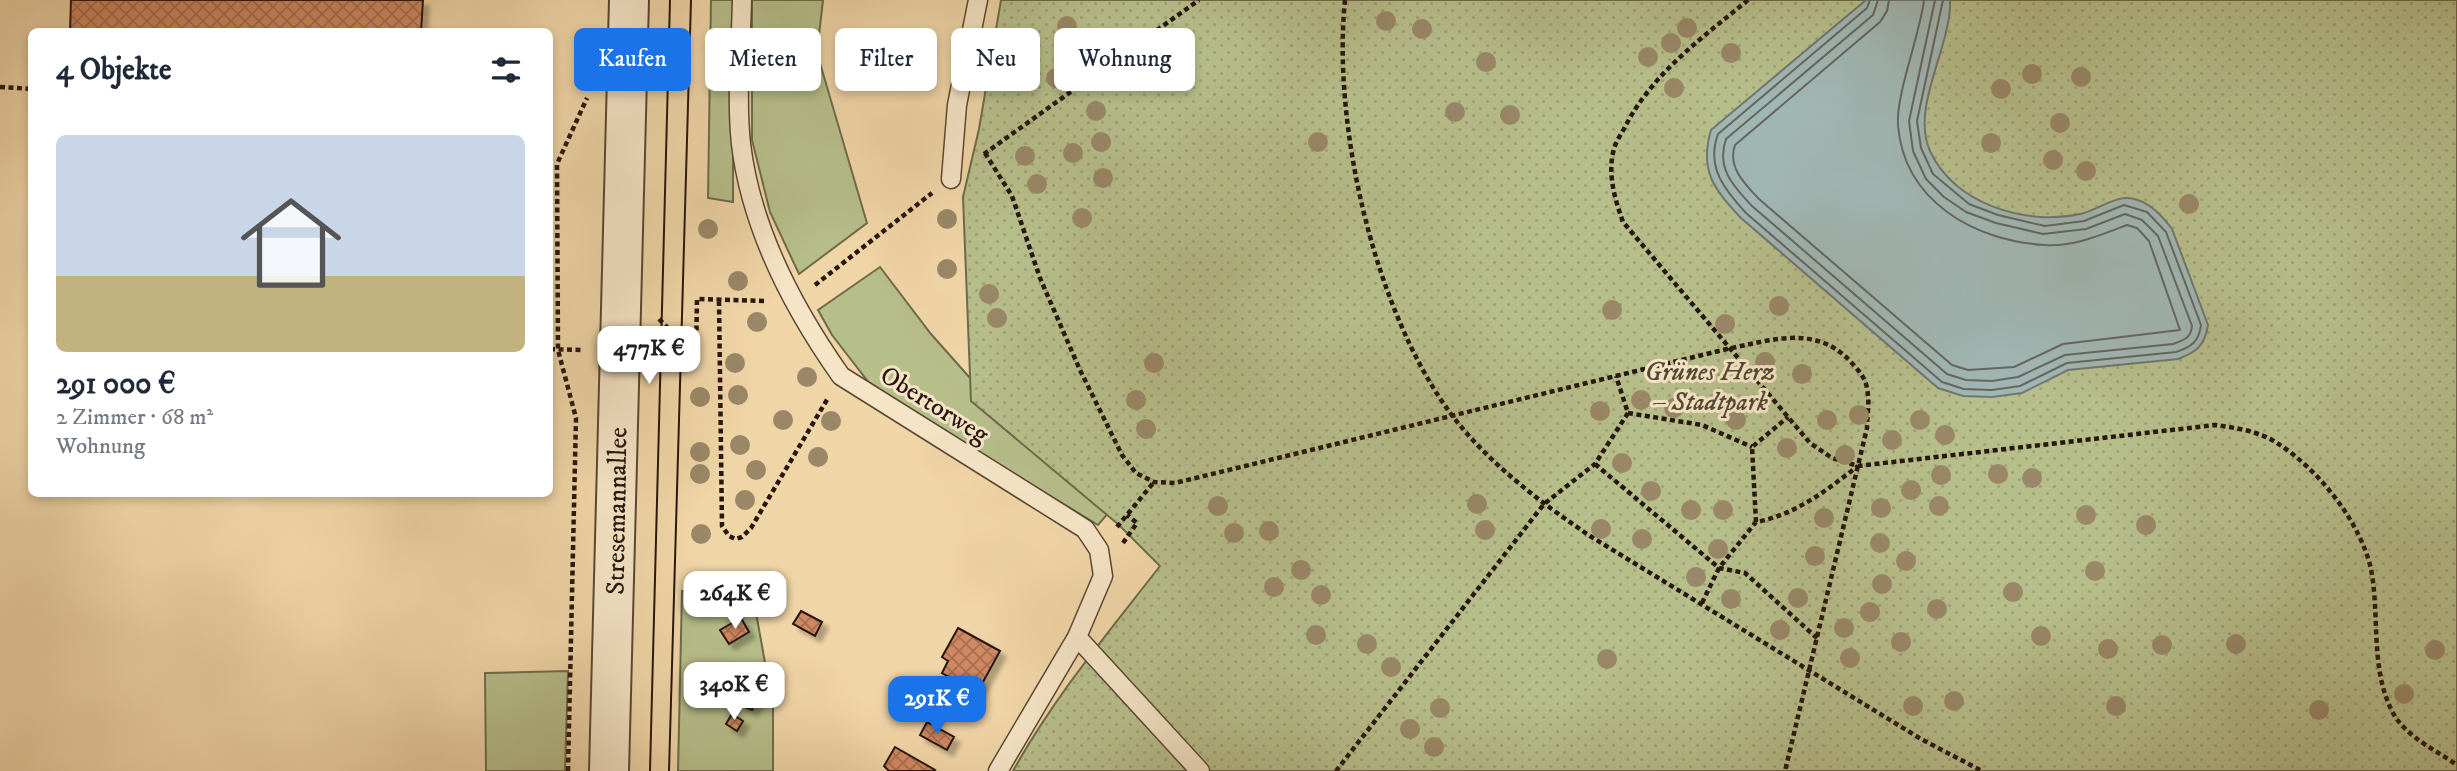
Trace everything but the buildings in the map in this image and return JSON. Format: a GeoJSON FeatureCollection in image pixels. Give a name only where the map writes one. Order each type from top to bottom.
{"type":"FeatureCollection","features":[{"type":"Feature","properties":{"kind":"street","name":"Stresemannallee"},"geometry":{"type":"LineString","coordinates":[[609,771],[629,0]]}},
{"type":"Feature","properties":{"kind":"lane","name":"Obertorweg"},"geometry":{"type":"LineString","coordinates":[[742,0],[741,142],[747,179],[767,240],[794,301],[816,340],[841,376],[1085,529],[1104,544]]}},
{"type":"Feature","properties":{"kind":"lane"},"geometry":{"type":"LineString","coordinates":[[951,179],[957,105],[978,0]]}},
{"type":"Feature","properties":{"kind":"lane"},"geometry":{"type":"LineString","coordinates":[[998,771],[1077,637],[1103,576],[1104,544]]}},
{"type":"Feature","properties":{"kind":"lane"},"geometry":{"type":"LineString","coordinates":[[1077,637],[1200,771]]}},
{"type":"Feature","properties":{"kind":"path"},"geometry":{"type":"LineString","coordinates":[[655,315],[696,356],[697,299],[794,301],[985,153],[1199,0]]}},
{"type":"Feature","properties":{"kind":"path"},"geometry":{"type":"LineString","coordinates":[[1345,0],[1345,78],[1352,154],[1367,229],[1380,271],[1408,340],[1452,415],[1479,446],[1545,504],[1590,536],[1810,668],[1921,739],[1982,771]]}},
{"type":"Feature","properties":{"kind":"path"},"geometry":{"type":"LineString","coordinates":[[1748,0],[1663,71],[1632,114],[1614,148],[1612,172],[1615,200],[1623,222],[1727,349],[1810,443],[1832,458],[1858,466],[2216,425],[2246,430],[2276,442],[2318,478],[2360,539],[2370,568],[2383,691],[2393,715],[2407,731],[2457,765]]}},
{"type":"Feature","properties":{"kind":"path"},"geometry":{"type":"LineString","coordinates":[[0,87],[28,89]]}},
{"type":"Feature","properties":{"kind":"path"},"geometry":{"type":"LineString","coordinates":[[568,771],[576,418],[558,351],[557,164],[588,96]]}},
{"type":"Feature","properties":{"kind":"path"},"geometry":{"type":"LineString","coordinates":[[985,153],[1012,196],[1045,289],[1122,455],[1136,473],[1154,482],[1175,483],[1727,349],[1802,338],[1821,339],[1839,349],[1860,372],[1867,388],[1867,428],[1785,771]]}},
{"type":"Feature","properties":{"kind":"path"},"geometry":{"type":"LineString","coordinates":[[719,301],[722,526],[729,536],[735,539],[742,537],[751,527],[841,376]]}},
{"type":"Feature","properties":{"kind":"path"},"geometry":{"type":"LineString","coordinates":[[553,350],[593,351]]}},
{"type":"Feature","properties":{"kind":"path"},"geometry":{"type":"LineString","coordinates":[[1616,376],[1628,413]]}},
{"type":"Feature","properties":{"kind":"path"},"geometry":{"type":"LineString","coordinates":[[1628,413],[1702,425],[1752,447]]}},
{"type":"Feature","properties":{"kind":"path"},"geometry":{"type":"LineString","coordinates":[[1336,771],[1545,504],[1595,464],[1628,413]]}},
{"type":"Feature","properties":{"kind":"path"},"geometry":{"type":"LineString","coordinates":[[1752,447],[1788,417]]}},
{"type":"Feature","properties":{"kind":"path"},"geometry":{"type":"LineString","coordinates":[[1752,447],[1756,522]]}},
{"type":"Feature","properties":{"kind":"path"},"geometry":{"type":"LineString","coordinates":[[1595,464],[1719,568],[1745,573],[1818,639]]}},
{"type":"Feature","properties":{"kind":"path"},"geometry":{"type":"LineString","coordinates":[[1702,603],[1719,568],[1756,522],[1774,518],[1820,494],[1858,466]]}},
{"type":"Feature","properties":{"kind":"path"},"geometry":{"type":"LineString","coordinates":[[1104,544],[1154,482]]}},
{"type":"Feature","properties":{"kind":"path"},"geometry":{"type":"LineString","coordinates":[[1104,544],[1120,546],[1137,523],[1127,515]]}},
{"type":"Feature","properties":{"kind":"green space"},"geometry":{"type":"Polygon","coordinates":[[[711,0],[733,0],[733,28],[711,28],[711,0]]]}},
{"type":"Feature","properties":{"kind":"green space"},"geometry":{"type":"Polygon","coordinates":[[[752,0],[823,0],[820,28],[752,28],[752,0]]]}},
{"type":"Feature","properties":{"kind":"green space","name":"Grünes Herz – Stadtpark"},"geometry":{"type":"Polygon","coordinates":[[[1001,0],[2457,0],[2457,771],[1013,771],[1064,691],[1160,566],[1119,525],[971,401],[963,197],[985,91],[1040,91],[1040,28],[996,28],[1001,0]]]}},
{"type":"Feature","properties":{"kind":"green space"},"geometry":{"type":"Polygon","coordinates":[[[821,67],[867,223],[799,274],[770,212],[752,140],[752,91],[821,91],[821,67]]]}},
{"type":"Feature","properties":{"kind":"green space"},"geometry":{"type":"Polygon","coordinates":[[[710,91],[733,91],[733,202],[708,198],[710,91]]]}},
{"type":"Feature","properties":{"kind":"green space"},"geometry":{"type":"Polygon","coordinates":[[[880,267],[931,334],[978,387],[1115,505],[1098,525],[873,388],[832,335],[818,310],[880,267]]]}},
{"type":"Feature","properties":{"kind":"green space"},"geometry":{"type":"Polygon","coordinates":[[[682,591],[753,596],[773,707],[773,771],[678,771],[682,591]]]}},
{"type":"Feature","properties":{"kind":"green space"},"geometry":{"type":"Polygon","coordinates":[[[568,671],[565,771],[486,771],[485,673],[568,671]]]}},
{"type":"Feature","properties":{"kind":"water"},"geometry":{"type":"Polygon","coordinates":[[[1866,0],[1950,0],[1945,37],[1928,96],[1925,134],[1930,151],[1941,169],[1956,185],[1994,207],[2037,217],[2080,214],[2114,200],[2132,198],[2146,203],[2163,218],[2172,229],[2208,325],[2205,338],[2199,347],[2178,359],[2068,370],[2022,393],[1992,397],[1963,396],[1938,388],[1741,218],[1723,198],[1711,178],[1707,157],[1711,130],[1866,0]]]}},
{"type":"Feature","properties":{"kind":"tram line"},"geometry":{"type":"LineString","coordinates":[[650,771],[670,0]]}},
{"type":"Feature","properties":{"kind":"tram line"},"geometry":{"type":"LineString","coordinates":[[669,771],[691,0]]}}]}
